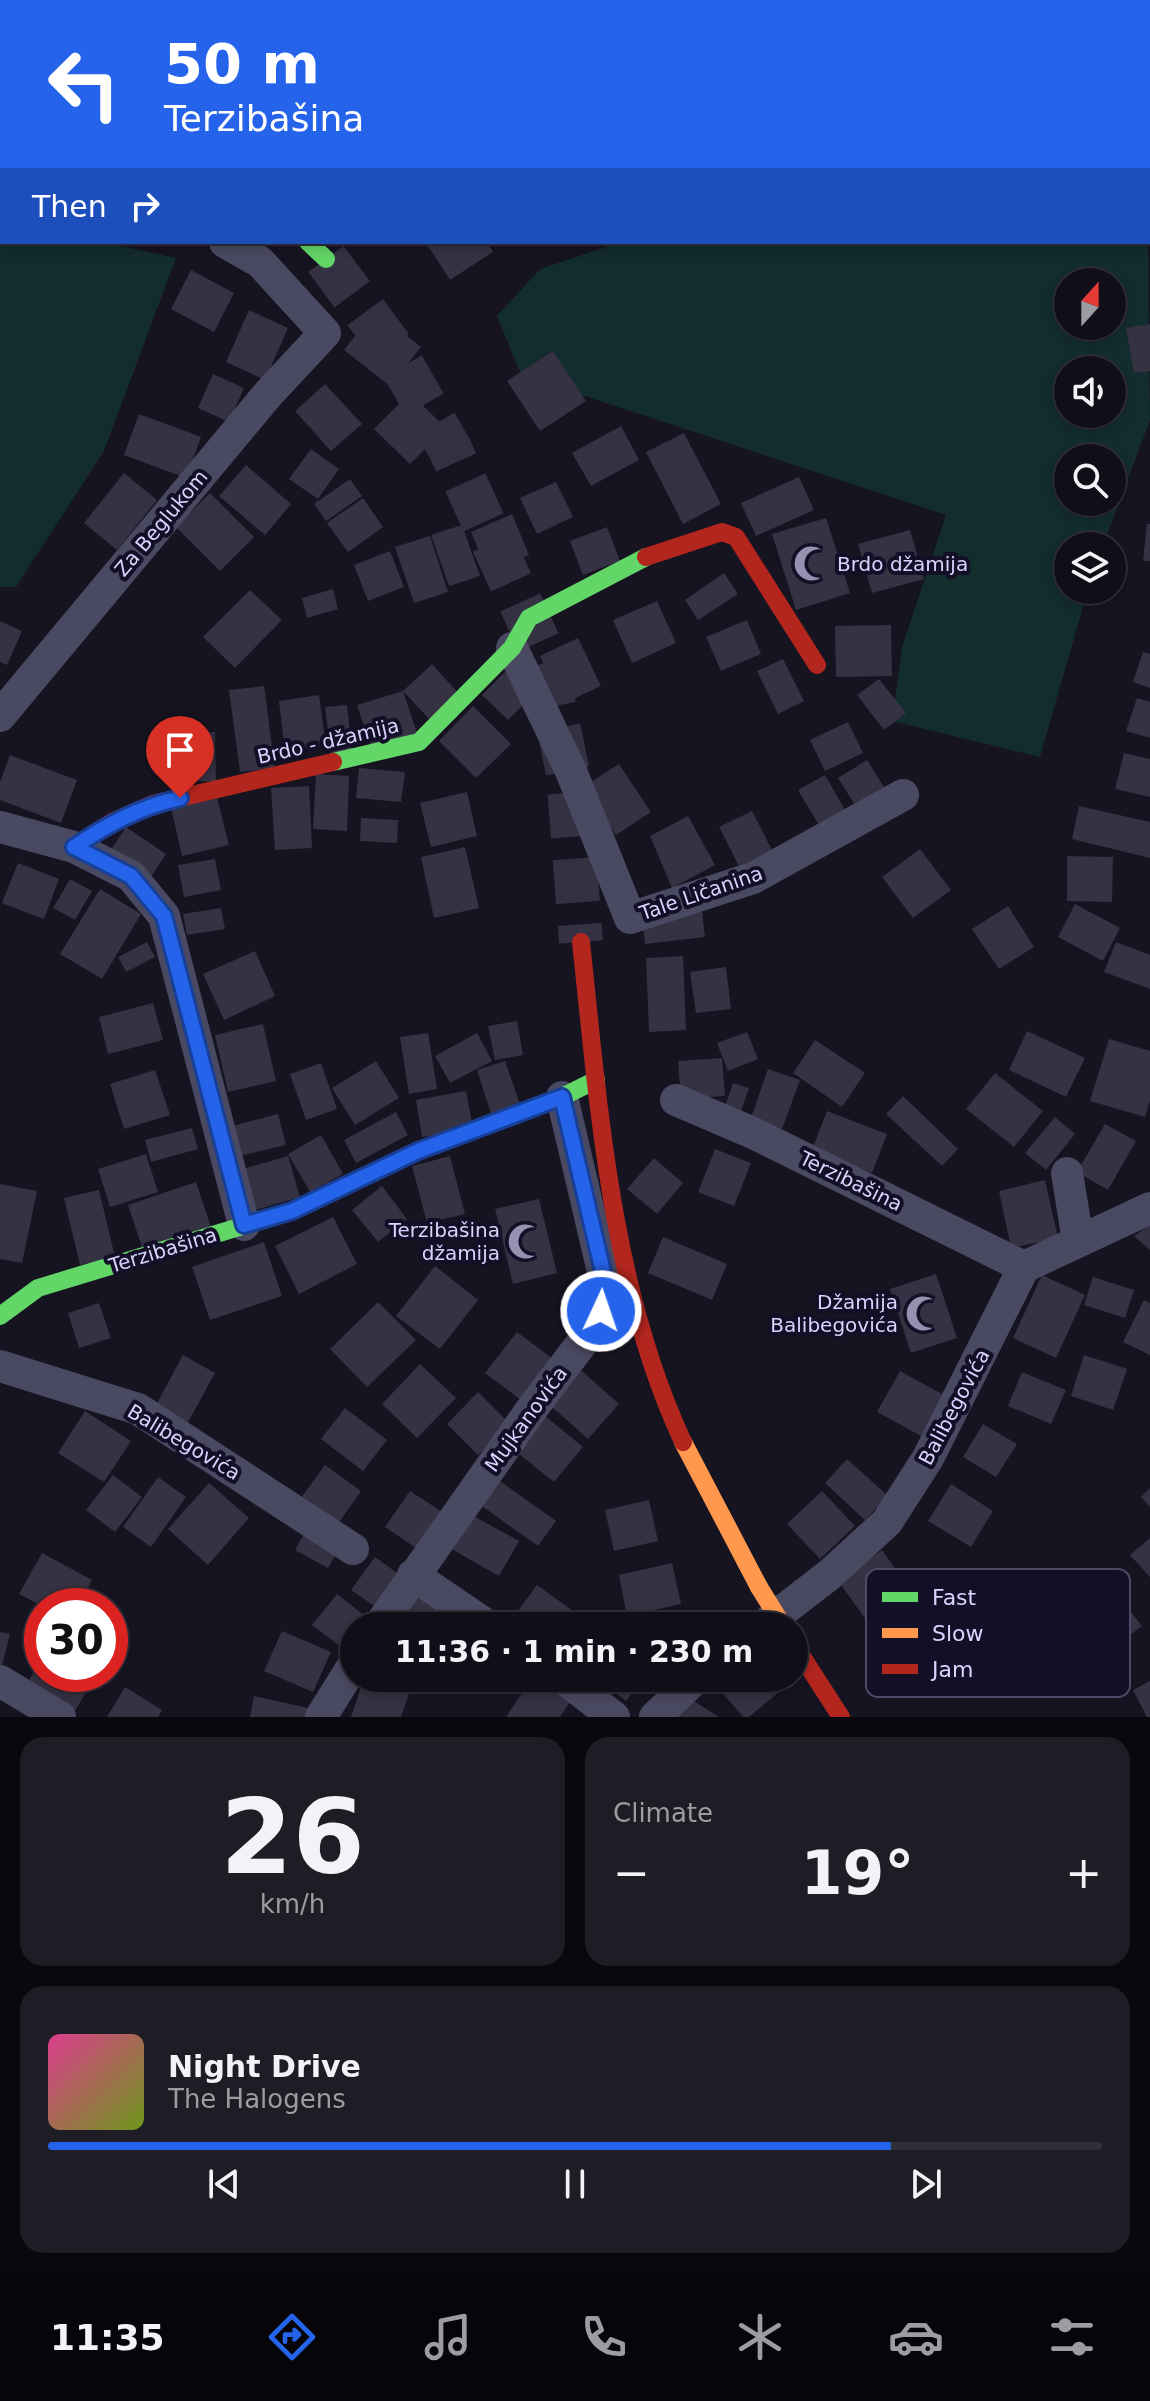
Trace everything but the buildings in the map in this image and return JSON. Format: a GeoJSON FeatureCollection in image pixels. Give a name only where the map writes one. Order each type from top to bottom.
{"type":"FeatureCollection","features":[{"type":"Feature","properties":{"kind":"street","name":"Za Beglukom"},"geometry":{"type":"LineString","coordinates":[[0,716],[276,385],[325,333],[260,262],[228,244]]}},
{"type":"Feature","properties":{"kind":"street"},"geometry":{"type":"LineString","coordinates":[[310,244],[326,259]]}},
{"type":"Feature","properties":{"kind":"street","name":"Brdo - džamija"},"geometry":{"type":"LineString","coordinates":[[74,847],[112,822],[153,804],[419,742],[512,648],[529,618],[551,603],[637,560],[722,532],[736,537],[817,665]]}},
{"type":"Feature","properties":{"kind":"street","name":"Tale Ličanina"},"geometry":{"type":"LineString","coordinates":[[512,648],[571,771],[630,918],[753,878],[903,795]]}},
{"type":"Feature","properties":{"kind":"street"},"geometry":{"type":"LineString","coordinates":[[0,827],[74,847],[131,876],[164,916],[244,1225]]}},
{"type":"Feature","properties":{"kind":"street"},"geometry":{"type":"LineString","coordinates":[[581,942],[596,1080],[638,1317],[653,1370],[682,1440],[774,1612]]}},
{"type":"Feature","properties":{"kind":"street","name":"Terzibašina"},"geometry":{"type":"LineString","coordinates":[[0,1316],[38,1288],[292,1211],[418,1151],[562,1097],[596,1080]]}},
{"type":"Feature","properties":{"kind":"street","name":"Mujkanovića"},"geometry":{"type":"LineString","coordinates":[[388,1612],[588,1335],[601,1311],[604,1276],[562,1097]]}},
{"type":"Feature","properties":{"kind":"street","name":"Terzibašina"},"geometry":{"type":"LineString","coordinates":[[676,1100],[753,1133],[1024,1267]]}},
{"type":"Feature","properties":{"kind":"street"},"geometry":{"type":"LineString","coordinates":[[1067,1173],[1078,1241]]}},
{"type":"Feature","properties":{"kind":"street"},"geometry":{"type":"LineString","coordinates":[[1024,1267],[1150,1208]]}},
{"type":"Feature","properties":{"kind":"street","name":"Balibegovića"},"geometry":{"type":"LineString","coordinates":[[781,1612],[829,1575],[887,1522],[928,1458],[1024,1267]]}},
{"type":"Feature","properties":{"kind":"street","name":"Balibegovića"},"geometry":{"type":"LineString","coordinates":[[0,1366],[138,1409],[353,1549]]}},
{"type":"Feature","properties":{"kind":"street"},"geometry":{"type":"LineString","coordinates":[[413,1575],[467,1612]]}},
{"type":"Feature","properties":{"kind":"street"},"geometry":{"type":"LineString","coordinates":[[808,1665],[841,1717]]}},
{"type":"Feature","properties":{"kind":"street"},"geometry":{"type":"LineString","coordinates":[[0,1681],[21,1706],[60,1717]]}},
{"type":"Feature","properties":{"kind":"street"},"geometry":{"type":"LineString","coordinates":[[321,1717],[340,1686]]}},
{"type":"Feature","properties":{"kind":"street"},"geometry":{"type":"LineString","coordinates":[[581,1692],[614,1717]]}},
{"type":"Feature","properties":{"kind":"street"},"geometry":{"type":"LineString","coordinates":[[655,1717],[678,1692]]}},
{"type":"Feature","properties":{"kind":"green space"},"geometry":{"type":"Polygon","coordinates":[[[0,244],[112,244],[176,258],[104,451],[16,587],[0,587],[0,244]]]}},
{"type":"Feature","properties":{"kind":"green space"},"geometry":{"type":"Polygon","coordinates":[[[615,244],[1148,244],[1150,420],[1126,484],[1126,444],[1054,444],[1054,516],[1114,516],[1108,532],[1054,532],[1054,604],[1084,604],[1040,757],[892,721],[902,647],[946,515],[521,375],[497,316],[540,269],[615,244]]]}},
{"type":"Feature","properties":{"kind":"tunnel"},"geometry":{"type":"LineString","coordinates":[[326,259],[394,351],[450,449],[543,652],[568,773],[581,942]]}},
{"type":"Feature","properties":{"kind":"traffic: fast"},"geometry":{"type":"LineString","coordinates":[[310,244],[326,259]]}},
{"type":"Feature","properties":{"kind":"traffic: fast"},"geometry":{"type":"LineString","coordinates":[[333,762],[419,742],[512,648],[529,618],[646,557]]}},
{"type":"Feature","properties":{"kind":"traffic: fast"},"geometry":{"type":"LineString","coordinates":[[0,1316],[38,1288],[292,1211],[418,1151],[562,1097],[596,1080]]}},
{"type":"Feature","properties":{"kind":"traffic: slow"},"geometry":{"type":"LineString","coordinates":[[683,1442],[759,1587]]}},
{"type":"Feature","properties":{"kind":"traffic: slow"},"geometry":{"type":"LineString","coordinates":[[759,1587],[774,1612]]}},
{"type":"Feature","properties":{"kind":"traffic: jam"},"geometry":{"type":"LineString","coordinates":[[646,557],[722,532],[736,537],[817,665]]}},
{"type":"Feature","properties":{"kind":"traffic: jam"},"geometry":{"type":"LineString","coordinates":[[74,847],[112,822],[153,804],[333,762]]}},
{"type":"Feature","properties":{"kind":"traffic: jam"},"geometry":{"type":"LineString","coordinates":[[581,942],[602,1133],[624,1260],[639,1322],[683,1442]]}},
{"type":"Feature","properties":{"kind":"traffic: jam"},"geometry":{"type":"LineString","coordinates":[[808,1666],[841,1717]]}},
{"type":"Feature","properties":{"kind":"place","name":"Brdo džamija"},"geometry":{"type":"Point","coordinates":[811,564]}},
{"type":"Feature","properties":{"kind":"place","name":"Terzibašina džamija"},"geometry":{"type":"Point","coordinates":[526,1241]}},
{"type":"Feature","properties":{"kind":"place","name":"Džamija Balibegovića"},"geometry":{"type":"Point","coordinates":[924,1313]}},
{"type":"Feature","properties":{"kind":"route"},"geometry":{"type":"LineString","coordinates":[[180,798],[153,804],[112,822],[74,847],[131,876],[164,916],[244,1225],[292,1211],[418,1151],[562,1097],[604,1276],[601,1311]]}}]}
